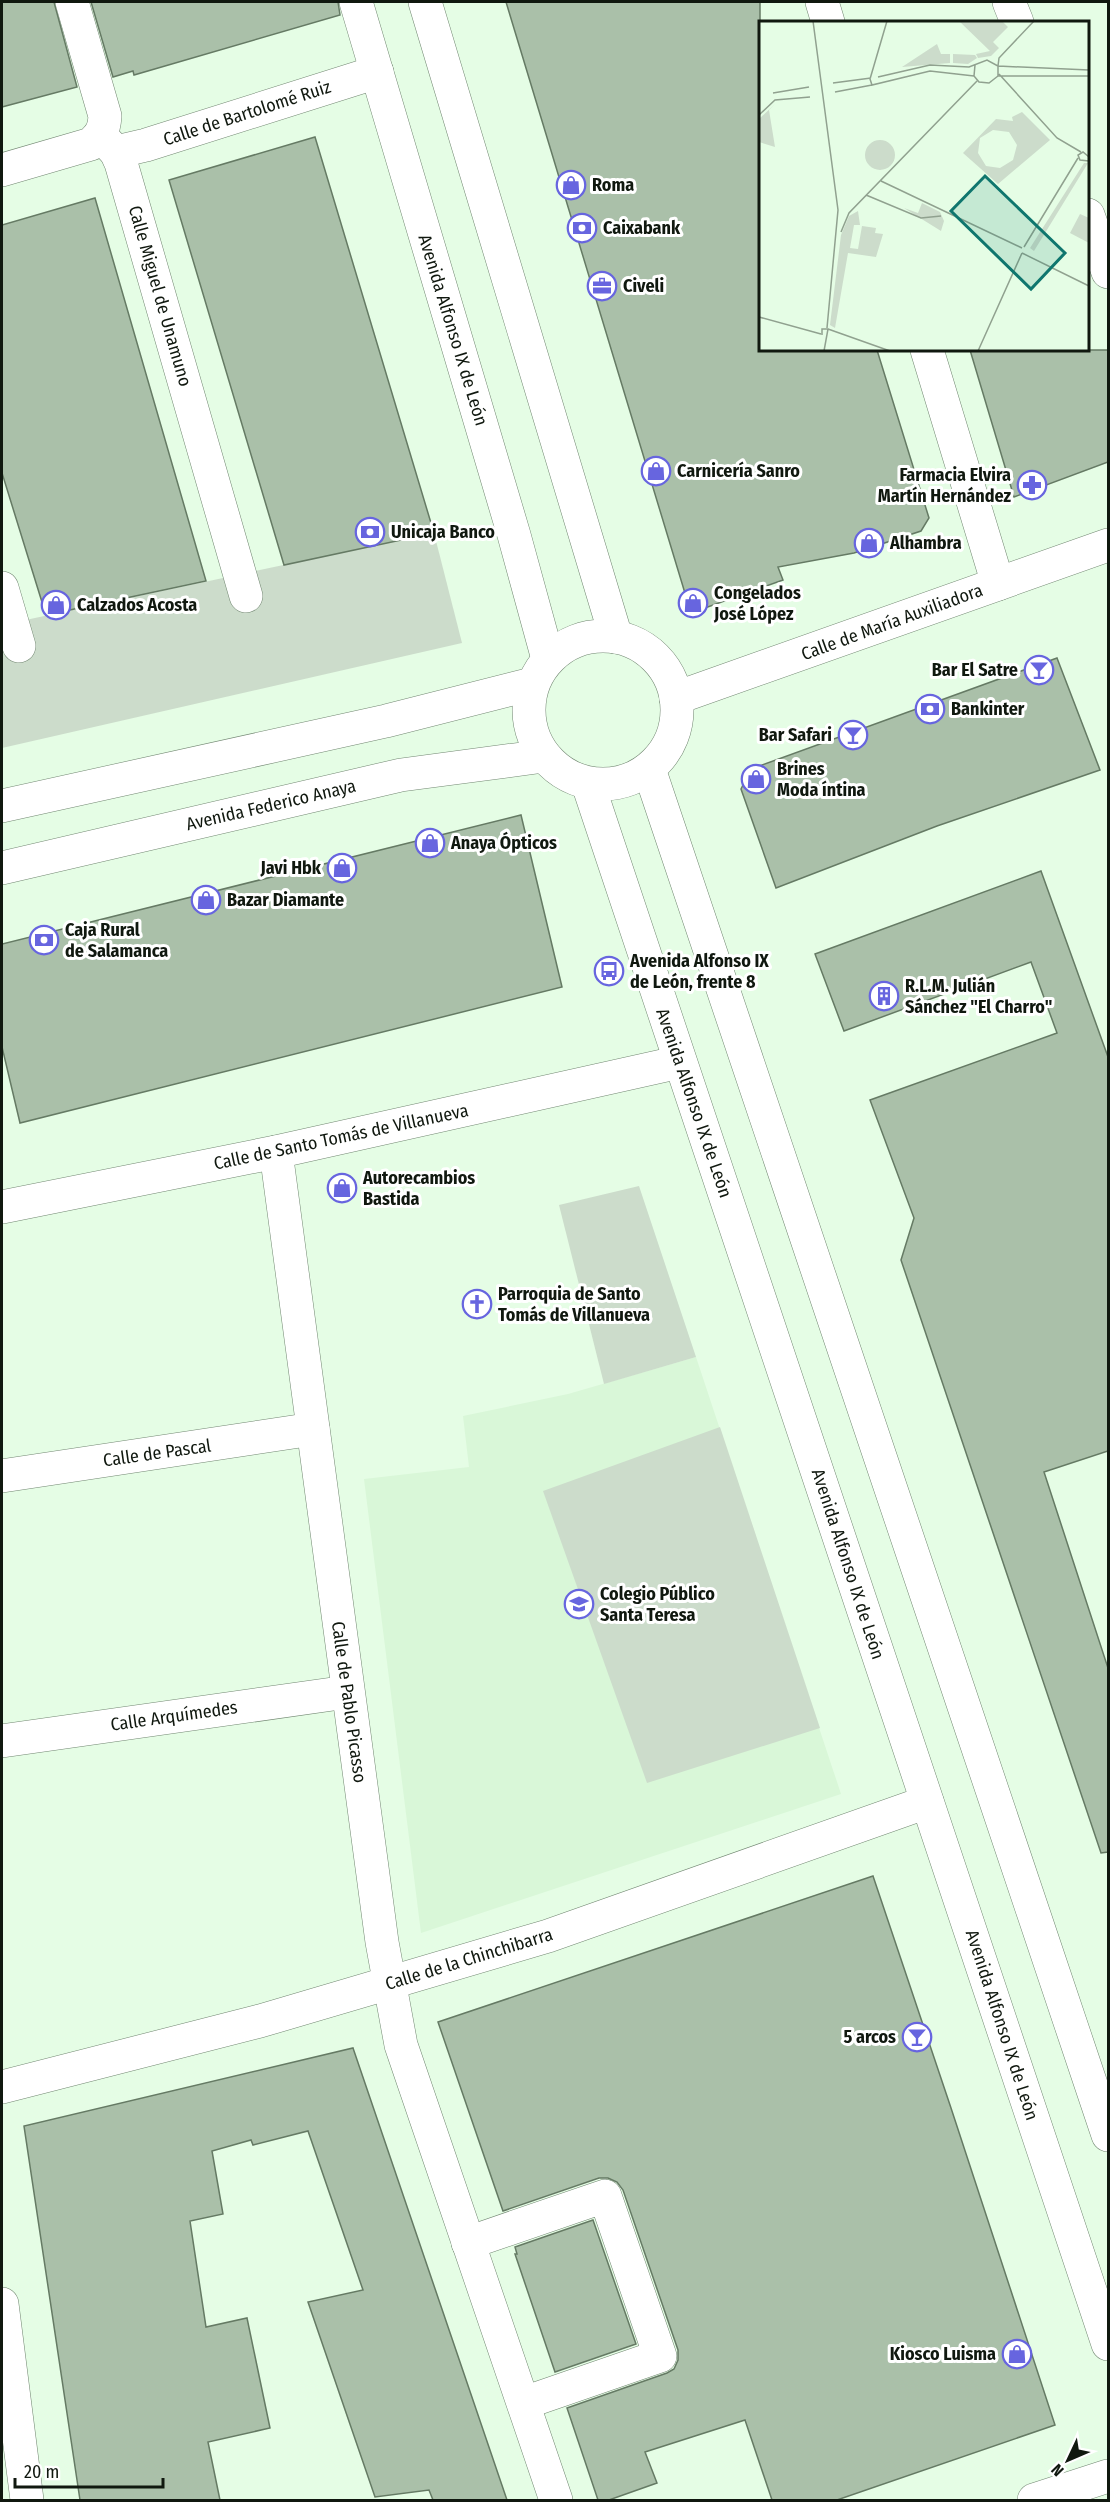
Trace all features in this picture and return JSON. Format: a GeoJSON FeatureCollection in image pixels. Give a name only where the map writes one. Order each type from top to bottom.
{"type":"FeatureCollection","features":[{"type":"Feature","properties":{"kind":"main road","name":"Calle Miguel de Unamuno"},"geometry":{"type":"LineString","coordinates":[[72,2],[105,117],[109,144],[246,596]]}},
{"type":"Feature","properties":{"kind":"main road","name":"Avenida Alfonso IX de León"},"geometry":{"type":"LineString","coordinates":[[356,2],[514,535],[540,671]]}},
{"type":"Feature","properties":{"kind":"main road"},"geometry":{"type":"LineString","coordinates":[[425,2],[616,637]]}},
{"type":"Feature","properties":{"kind":"main road"},"geometry":{"type":"LineString","coordinates":[[822,2],[828,21]]}},
{"type":"Feature","properties":{"kind":"main road"},"geometry":{"type":"LineString","coordinates":[[1009,2],[1017,21]]}},
{"type":"Feature","properties":{"kind":"main road","name":"Calle de Bartolomé Ruiz"},"geometry":{"type":"LineString","coordinates":[[2,170],[92,144],[146,145],[377,72]]}},
{"type":"Feature","properties":{"kind":"main road"},"geometry":{"type":"LineString","coordinates":[[1089,218],[1108,272]]}},
{"type":"Feature","properties":{"kind":"main road"},"geometry":{"type":"LineString","coordinates":[[927,351],[998,584]]}},
{"type":"Feature","properties":{"kind":"main road","name":"Calle de María Auxiliadora"},"geometry":{"type":"LineString","coordinates":[[676,698],[1108,545]]}},
{"type":"Feature","properties":{"kind":"main road"},"geometry":{"type":"LineString","coordinates":[[2,588],[19,646]]}},
{"type":"Feature","properties":{"kind":"main road"},"geometry":{"type":"LineString","coordinates":[[2,806],[386,722],[540,671],[568,644],[591,636],[616,637],[637,645],[656,658],[669,677],[676,698],[676,725],[666,750],[649,769],[620,783],[588,784],[563,774],[544,756],[529,722],[540,671]]}},
{"type":"Feature","properties":{"kind":"main road","name":"Avenida Federico Anaya"},"geometry":{"type":"LineString","coordinates":[[2,867],[401,774],[544,756]]}},
{"type":"Feature","properties":{"kind":"main road"},"geometry":{"type":"LineString","coordinates":[[649,769],[1108,2135]]}},
{"type":"Feature","properties":{"kind":"main road","name":"Avenida Alfonso IX de León"},"geometry":{"type":"LineString","coordinates":[[588,784],[1108,2344]]}},
{"type":"Feature","properties":{"kind":"main road","name":"Calle de Santo Tomás de Villanueva"},"geometry":{"type":"LineString","coordinates":[[2,1207],[276,1152],[680,1062]]}},
{"type":"Feature","properties":{"kind":"main road","name":"Calle de Pablo Picasso"},"geometry":{"type":"LineString","coordinates":[[276,1152],[347,1692],[382,1942],[401,2045],[556,2500]]}},
{"type":"Feature","properties":{"kind":"main road","name":"Calle de Pascal"},"geometry":{"type":"LineString","coordinates":[[2,1476],[313,1429]]}},
{"type":"Feature","properties":{"kind":"main road","name":"Calle Arquímedes"},"geometry":{"type":"LineString","coordinates":[[2,1741],[347,1692]]}},
{"type":"Feature","properties":{"kind":"main road","name":"Calle de la Chinchibarra"},"geometry":{"type":"LineString","coordinates":[[2,2087],[260,2021],[548,1936],[927,1802]]}},
{"type":"Feature","properties":{"kind":"main road"},"geometry":{"type":"LineString","coordinates":[[468,2243],[605,2196],[660,2356],[524,2403]]}},
{"type":"Feature","properties":{"kind":"main road"},"geometry":{"type":"LineString","coordinates":[[2,2304],[27,2500]]}},
{"type":"Feature","properties":{"kind":"main road"},"geometry":{"type":"LineString","coordinates":[[16,2500],[19,2442]]}},
{"type":"Feature","properties":{"kind":"main road"},"geometry":{"type":"LineString","coordinates":[[1034,2500],[1108,2476]]}},
{"type":"Feature","properties":{"kind":"shaded area"},"geometry":{"type":"Polygon","coordinates":[[[434,533],[462,643],[2,748],[2,625],[434,533]]]}},
{"type":"Feature","properties":{"kind":"shaded area"},"geometry":{"type":"Polygon","coordinates":[[[639,1186],[696,1357],[604,1384],[559,1205],[639,1186]]]}},
{"type":"Feature","properties":{"kind":"shaded area","name":"Colegio Público Santa Teresa"},"geometry":{"type":"Polygon","coordinates":[[[696,1357],[841,1794],[421,1933],[364,1479],[469,1467],[463,1416],[568,1394],[696,1357]]]}},
{"type":"Feature","properties":{"kind":"shaded area"},"geometry":{"type":"Polygon","coordinates":[[[720,1427],[820,1728],[647,1783],[543,1491],[720,1427]]]}},
{"type":"Feature","properties":{"kind":"building"},"geometry":{"type":"Polygon","coordinates":[[[2,2],[54,2],[77,87],[2,107],[2,2]]]}},
{"type":"Feature","properties":{"kind":"building"},"geometry":{"type":"Polygon","coordinates":[[[91,2],[338,2],[340,15],[134,75],[133,71],[113,77],[91,2]]]}},
{"type":"Feature","properties":{"kind":"building"},"geometry":{"type":"Polygon","coordinates":[[[506,2],[760,2],[759,351],[877,351],[929,518],[921,531],[854,553],[778,567],[783,580],[691,613],[506,2]]]}},
{"type":"Feature","properties":{"kind":"building"},"geometry":{"type":"Polygon","coordinates":[[[315,137],[434,533],[284,565],[169,180],[315,137]]]}},
{"type":"Feature","properties":{"kind":"building"},"geometry":{"type":"Polygon","coordinates":[[[95,198],[206,581],[46,615],[2,473],[2,225],[95,198]]]}},
{"type":"Feature","properties":{"kind":"building"},"geometry":{"type":"Polygon","coordinates":[[[1108,350],[1108,462],[1014,497],[970,351],[1108,350]]]}},
{"type":"Feature","properties":{"kind":"building"},"geometry":{"type":"Polygon","coordinates":[[[1057,658],[1100,770],[937,826],[776,888],[741,789],[751,769],[1057,658]]]}},
{"type":"Feature","properties":{"kind":"building"},"geometry":{"type":"Polygon","coordinates":[[[521,815],[562,987],[20,1123],[2,1047],[2,944],[521,815]]]}},
{"type":"Feature","properties":{"kind":"building"},"geometry":{"type":"Polygon","coordinates":[[[1041,871],[1108,1057],[1108,1451],[1044,1472],[1108,1668],[1108,1852],[1101,1853],[901,1260],[914,1218],[870,1100],[1057,1033],[1031,962],[844,1031],[815,954],[1041,871]]]}},
{"type":"Feature","properties":{"kind":"building"},"geometry":{"type":"Polygon","coordinates":[[[873,1876],[1055,2425],[837,2500],[772,2500],[745,2420],[645,2452],[657,2483],[609,2500],[598,2500],[567,2408],[667,2373],[674,2369],[678,2360],[678,2350],[623,2190],[617,2182],[608,2178],[599,2178],[503,2211],[438,2022],[873,1876]]]}},
{"type":"Feature","properties":{"kind":"building"},"geometry":{"type":"Polygon","coordinates":[[[353,2048],[507,2500],[433,2500],[429,2490],[375,2497],[308,2302],[363,2290],[308,2131],[253,2145],[251,2140],[212,2151],[223,2214],[190,2221],[206,2327],[247,2318],[270,2428],[208,2442],[220,2500],[80,2500],[24,2126],[353,2048]]]}},
{"type":"Feature","properties":{"kind":"building"},"geometry":{"type":"Polygon","coordinates":[[[593,2220],[636,2344],[555,2372],[515,2254],[517,2254],[515,2247],[593,2220]]]}},
{"type":"Feature","properties":{"kind":"place","name":"Roma"},"geometry":{"type":"Point","coordinates":[571,185]}},
{"type":"Feature","properties":{"kind":"place","name":"Caixabank"},"geometry":{"type":"Point","coordinates":[582,228]}},
{"type":"Feature","properties":{"kind":"place","name":"Civeli"},"geometry":{"type":"Point","coordinates":[602,286]}},
{"type":"Feature","properties":{"kind":"place","name":"Carnicería Sanro"},"geometry":{"type":"Point","coordinates":[656,471]}},
{"type":"Feature","properties":{"kind":"place","name":"Farmacia Elvira Martín Hernández"},"geometry":{"type":"Point","coordinates":[1032,485]}},
{"type":"Feature","properties":{"kind":"place","name":"Unicaja Banco"},"geometry":{"type":"Point","coordinates":[370,532]}},
{"type":"Feature","properties":{"kind":"place","name":"Alhambra"},"geometry":{"type":"Point","coordinates":[869,543]}},
{"type":"Feature","properties":{"kind":"place","name":"Congelados José López"},"geometry":{"type":"Point","coordinates":[693,603]}},
{"type":"Feature","properties":{"kind":"place","name":"Calzados Acosta"},"geometry":{"type":"Point","coordinates":[56,605]}},
{"type":"Feature","properties":{"kind":"place","name":"Bar El Satre"},"geometry":{"type":"Point","coordinates":[1039,670]}},
{"type":"Feature","properties":{"kind":"place","name":"Bankinter"},"geometry":{"type":"Point","coordinates":[930,709]}},
{"type":"Feature","properties":{"kind":"place","name":"Bar Safari"},"geometry":{"type":"Point","coordinates":[853,735]}},
{"type":"Feature","properties":{"kind":"place","name":"Brines Moda íntina"},"geometry":{"type":"Point","coordinates":[756,779]}},
{"type":"Feature","properties":{"kind":"place","name":"Anaya Ópticos"},"geometry":{"type":"Point","coordinates":[430,843]}},
{"type":"Feature","properties":{"kind":"place","name":"Javi Hbk"},"geometry":{"type":"Point","coordinates":[342,868]}},
{"type":"Feature","properties":{"kind":"place","name":"Bazar Diamante"},"geometry":{"type":"Point","coordinates":[206,900]}},
{"type":"Feature","properties":{"kind":"place","name":"Caja Rural de Salamanca"},"geometry":{"type":"Point","coordinates":[44,940]}},
{"type":"Feature","properties":{"kind":"place","name":"Avenida Alfonso IX de León, frente 8"},"geometry":{"type":"Point","coordinates":[609,971]}},
{"type":"Feature","properties":{"kind":"place","name":"R.L.M. Julián Sánchez \"El Charro\""},"geometry":{"type":"Point","coordinates":[884,996]}},
{"type":"Feature","properties":{"kind":"place","name":"Autorecambios Bastida"},"geometry":{"type":"Point","coordinates":[342,1188]}},
{"type":"Feature","properties":{"kind":"place","name":"Parroquia de Santo Tomás de Villanueva"},"geometry":{"type":"Point","coordinates":[477,1304]}},
{"type":"Feature","properties":{"kind":"place","name":"Colegio Público Santa Teresa"},"geometry":{"type":"Point","coordinates":[579,1604]}},
{"type":"Feature","properties":{"kind":"place","name":"5 arcos"},"geometry":{"type":"Point","coordinates":[917,2037]}},
{"type":"Feature","properties":{"kind":"place","name":"Kiosco Luisma"},"geometry":{"type":"Point","coordinates":[1017,2354]}}]}
